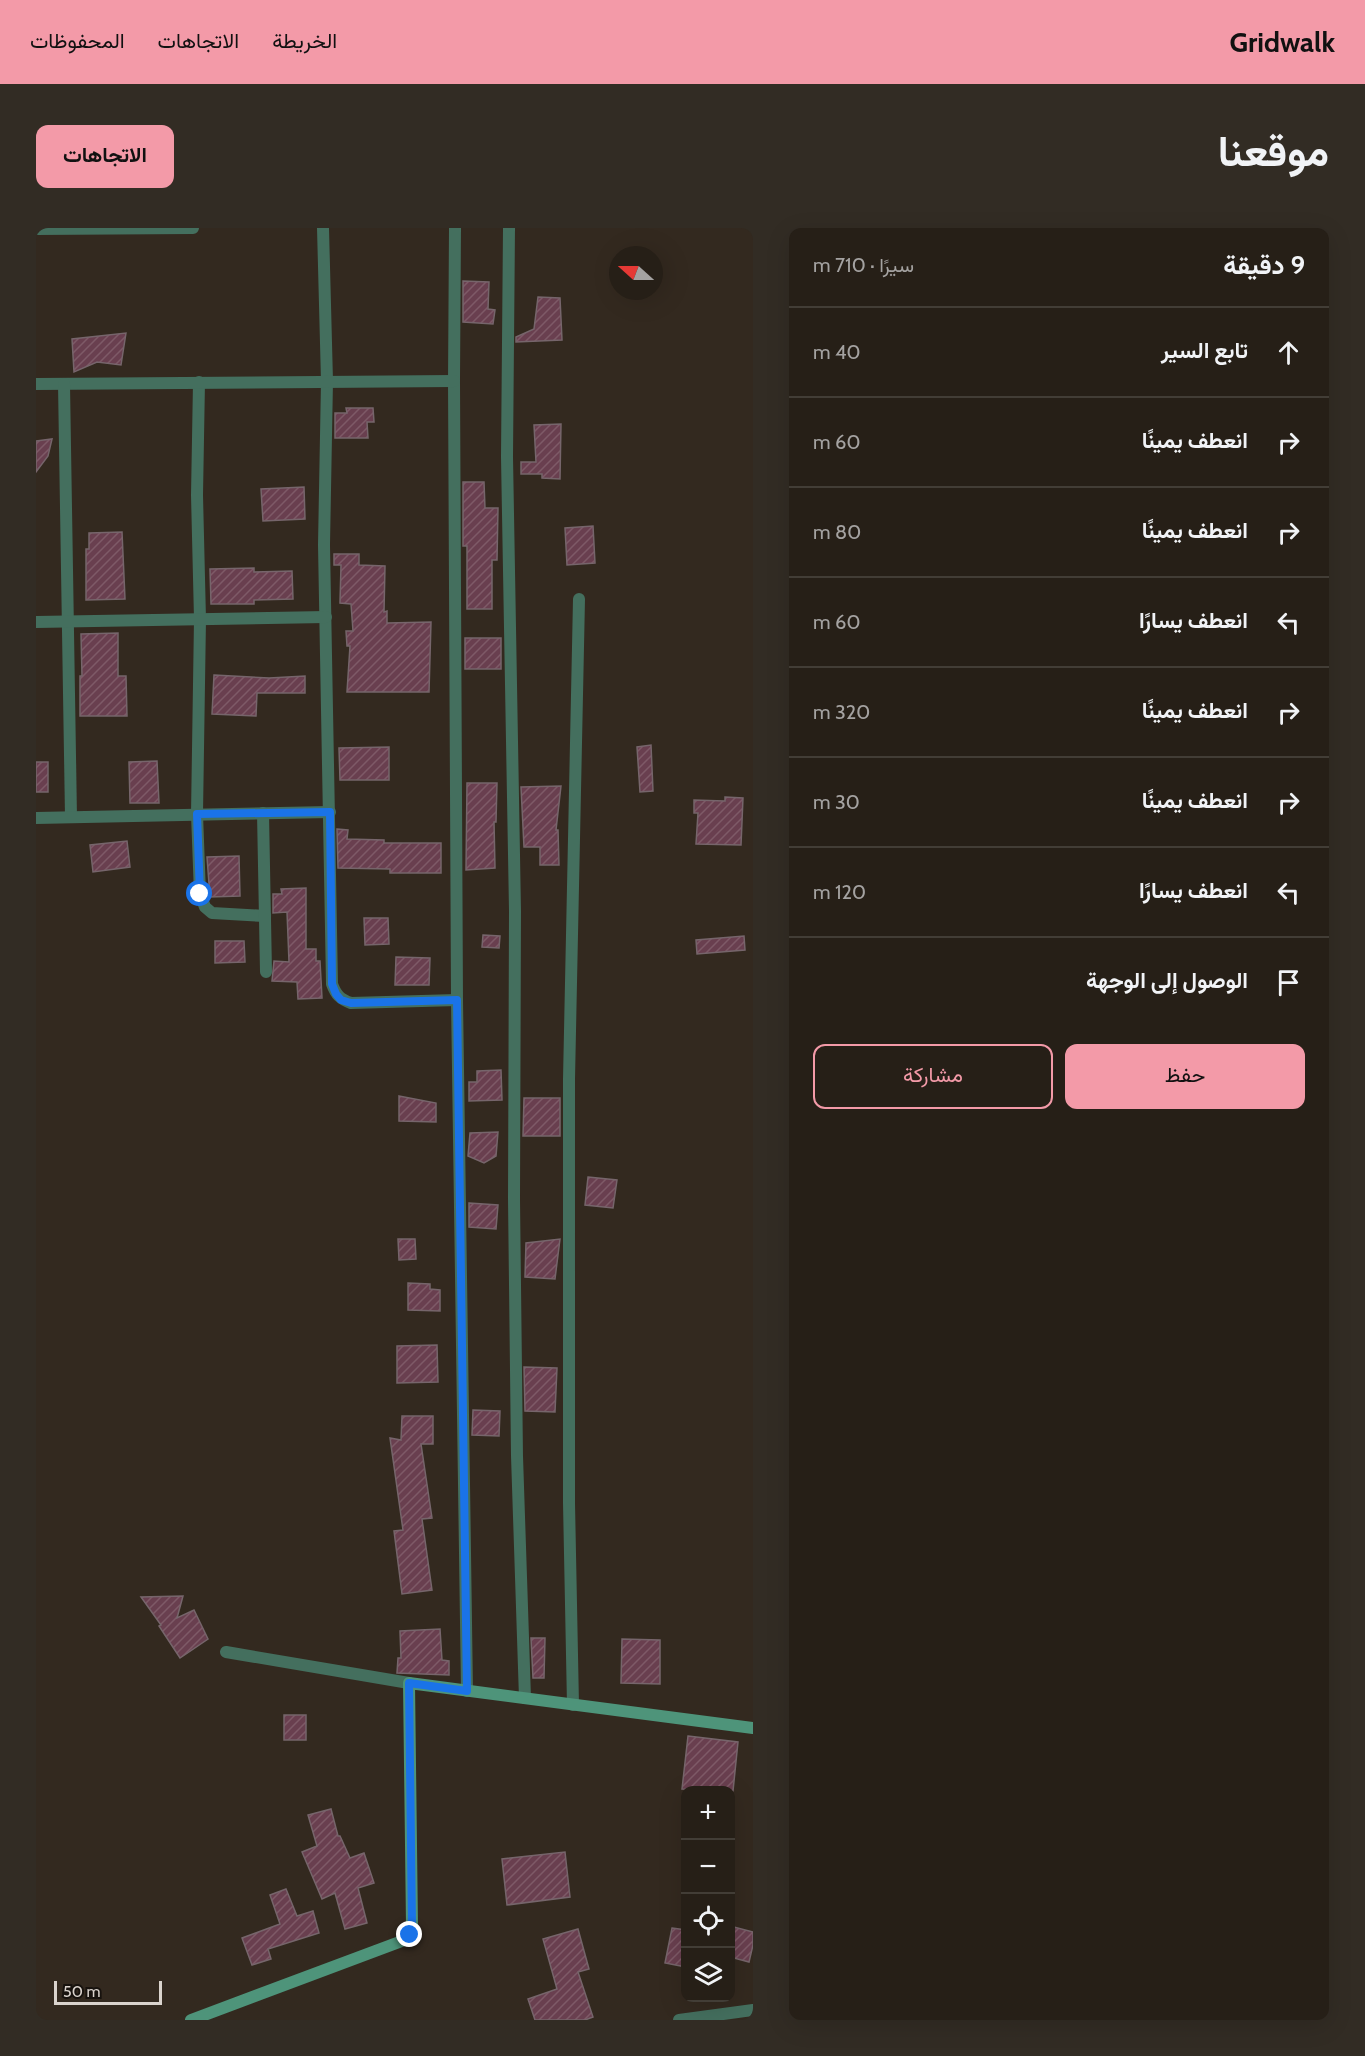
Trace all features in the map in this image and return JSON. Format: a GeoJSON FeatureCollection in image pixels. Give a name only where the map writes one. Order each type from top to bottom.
{"type":"FeatureCollection","features":[{"type":"Feature","properties":{"kind":"street"},"geometry":{"type":"LineString","coordinates":[[36,229],[193,228]]}},
{"type":"Feature","properties":{"kind":"street"},"geometry":{"type":"LineString","coordinates":[[323,228],[327,381],[324,545],[332,974],[336,994],[341,1000],[351,1003],[457,1000]]}},
{"type":"Feature","properties":{"kind":"street"},"geometry":{"type":"LineString","coordinates":[[455,228],[457,1000],[467,1691]]}},
{"type":"Feature","properties":{"kind":"street"},"geometry":{"type":"LineString","coordinates":[[509,228],[507,457],[515,911],[514,1210],[517,1444],[525,1698]]}},
{"type":"Feature","properties":{"kind":"street"},"geometry":{"type":"LineString","coordinates":[[36,384],[454,381]]}},
{"type":"Feature","properties":{"kind":"street"},"geometry":{"type":"LineString","coordinates":[[199,382],[197,495],[200,619],[197,814],[200,894],[205,908],[212,914],[265,916]]}},
{"type":"Feature","properties":{"kind":"street"},"geometry":{"type":"LineString","coordinates":[[64,384],[66,621],[71,817]]}},
{"type":"Feature","properties":{"kind":"street"},"geometry":{"type":"LineString","coordinates":[[573,1705],[569,1503],[569,1091],[579,599]]}},
{"type":"Feature","properties":{"kind":"street"},"geometry":{"type":"LineString","coordinates":[[36,622],[326,617]]}},
{"type":"Feature","properties":{"kind":"street"},"geometry":{"type":"LineString","coordinates":[[36,818],[330,812]]}},
{"type":"Feature","properties":{"kind":"street"},"geometry":{"type":"LineString","coordinates":[[263,813],[266,972]]}},
{"type":"Feature","properties":{"kind":"street"},"geometry":{"type":"LineString","coordinates":[[226,1652],[409,1683],[753,1728]]}},
{"type":"Feature","properties":{"kind":"street"},"geometry":{"type":"LineString","coordinates":[[191,2020],[402,1941],[410,1935],[412,1926],[409,1683]]}},
{"type":"Feature","properties":{"kind":"street"},"geometry":{"type":"LineString","coordinates":[[679,2020],[753,2010]]}},
{"type":"Feature","properties":{"kind":"building"},"geometry":{"type":"Polygon","coordinates":[[[463,281],[489,282],[488,309],[495,310],[493,324],[463,322],[463,281]]]}},
{"type":"Feature","properties":{"kind":"building"},"geometry":{"type":"Polygon","coordinates":[[[538,297],[560,298],[562,340],[516,342],[516,337],[534,329],[538,297]]]}},
{"type":"Feature","properties":{"kind":"building"},"geometry":{"type":"Polygon","coordinates":[[[126,333],[121,365],[97,362],[74,372],[72,339],[126,333]]]}},
{"type":"Feature","properties":{"kind":"building"},"geometry":{"type":"Polygon","coordinates":[[[346,408],[373,408],[374,422],[367,422],[368,438],[335,438],[335,413],[347,413],[346,408]]]}},
{"type":"Feature","properties":{"kind":"building"},"geometry":{"type":"Polygon","coordinates":[[[561,424],[560,479],[542,478],[542,474],[521,474],[521,462],[536,462],[534,425],[561,424]]]}},
{"type":"Feature","properties":{"kind":"building"},"geometry":{"type":"Polygon","coordinates":[[[52,439],[48,456],[36,472],[36,441],[52,439]]]}},
{"type":"Feature","properties":{"kind":"building"},"geometry":{"type":"Polygon","coordinates":[[[463,482],[484,482],[485,508],[498,508],[497,560],[492,560],[492,609],[467,609],[467,546],[463,546],[463,482]]]}},
{"type":"Feature","properties":{"kind":"building"},"geometry":{"type":"Polygon","coordinates":[[[304,487],[305,519],[263,521],[261,489],[304,487]]]}},
{"type":"Feature","properties":{"kind":"building"},"geometry":{"type":"Polygon","coordinates":[[[593,526],[595,563],[567,565],[565,528],[593,526]]]}},
{"type":"Feature","properties":{"kind":"building"},"geometry":{"type":"Polygon","coordinates":[[[122,532],[125,599],[86,600],[86,549],[89,549],[89,533],[122,532]]]}},
{"type":"Feature","properties":{"kind":"building"},"geometry":{"type":"Polygon","coordinates":[[[334,554],[359,554],[359,565],[385,566],[384,612],[387,611],[387,623],[431,622],[429,692],[347,692],[350,646],[347,646],[346,631],[353,631],[351,604],[340,603],[341,565],[334,565],[334,554]]]}},
{"type":"Feature","properties":{"kind":"building"},"geometry":{"type":"Polygon","coordinates":[[[254,568],[254,572],[292,571],[293,599],[254,600],[254,604],[211,604],[210,569],[254,568]]]}},
{"type":"Feature","properties":{"kind":"building"},"geometry":{"type":"Polygon","coordinates":[[[118,633],[118,676],[126,676],[127,716],[80,716],[81,634],[118,633]]]}},
{"type":"Feature","properties":{"kind":"building"},"geometry":{"type":"Polygon","coordinates":[[[465,638],[501,638],[501,669],[465,669],[465,638]]]}},
{"type":"Feature","properties":{"kind":"building"},"geometry":{"type":"Polygon","coordinates":[[[214,675],[269,678],[305,676],[305,693],[257,693],[256,716],[212,714],[214,675]]]}},
{"type":"Feature","properties":{"kind":"building"},"geometry":{"type":"Polygon","coordinates":[[[651,745],[653,791],[640,792],[637,747],[651,745]]]}},
{"type":"Feature","properties":{"kind":"building"},"geometry":{"type":"Polygon","coordinates":[[[389,747],[389,780],[340,780],[339,748],[389,747]]]}},
{"type":"Feature","properties":{"kind":"building"},"geometry":{"type":"Polygon","coordinates":[[[157,761],[159,803],[130,803],[129,762],[157,761]]]}},
{"type":"Feature","properties":{"kind":"building"},"geometry":{"type":"Polygon","coordinates":[[[36,762],[48,762],[48,792],[36,792],[36,762]]]}},
{"type":"Feature","properties":{"kind":"building"},"geometry":{"type":"Polygon","coordinates":[[[467,783],[497,783],[496,822],[494,822],[495,868],[466,870],[467,783]]]}},
{"type":"Feature","properties":{"kind":"building"},"geometry":{"type":"Polygon","coordinates":[[[561,786],[556,830],[558,830],[559,865],[540,865],[540,847],[524,847],[521,787],[561,786]]]}},
{"type":"Feature","properties":{"kind":"building"},"geometry":{"type":"Polygon","coordinates":[[[725,797],[743,798],[741,845],[696,844],[698,813],[694,813],[694,800],[725,801],[725,797]]]}},
{"type":"Feature","properties":{"kind":"building"},"geometry":{"type":"Polygon","coordinates":[[[337,829],[348,830],[347,839],[384,840],[384,843],[441,843],[441,873],[390,873],[390,869],[338,868],[337,829]]]}},
{"type":"Feature","properties":{"kind":"building"},"geometry":{"type":"Polygon","coordinates":[[[127,841],[130,867],[93,872],[90,845],[127,841]]]}},
{"type":"Feature","properties":{"kind":"building"},"geometry":{"type":"Polygon","coordinates":[[[239,856],[240,896],[210,897],[207,857],[239,856]]]}},
{"type":"Feature","properties":{"kind":"building"},"geometry":{"type":"Polygon","coordinates":[[[306,888],[306,949],[316,949],[316,961],[320,961],[322,998],[298,999],[297,982],[272,981],[274,961],[289,962],[287,912],[273,913],[273,894],[282,894],[281,889],[306,888]]]}},
{"type":"Feature","properties":{"kind":"building"},"geometry":{"type":"Polygon","coordinates":[[[364,918],[388,918],[389,944],[365,945],[364,918]]]}},
{"type":"Feature","properties":{"kind":"building"},"geometry":{"type":"Polygon","coordinates":[[[483,935],[500,936],[499,948],[482,947],[483,935]]]}},
{"type":"Feature","properties":{"kind":"building"},"geometry":{"type":"Polygon","coordinates":[[[744,936],[745,950],[697,954],[696,940],[744,936]]]}},
{"type":"Feature","properties":{"kind":"building"},"geometry":{"type":"Polygon","coordinates":[[[215,941],[244,941],[245,962],[215,963],[215,941]]]}},
{"type":"Feature","properties":{"kind":"building"},"geometry":{"type":"Polygon","coordinates":[[[396,957],[430,958],[429,985],[395,985],[396,957]]]}},
{"type":"Feature","properties":{"kind":"building"},"geometry":{"type":"Polygon","coordinates":[[[501,1070],[502,1100],[469,1101],[469,1082],[477,1082],[477,1071],[501,1070]]]}},
{"type":"Feature","properties":{"kind":"building"},"geometry":{"type":"Polygon","coordinates":[[[399,1096],[436,1103],[436,1122],[399,1121],[399,1096]]]}},
{"type":"Feature","properties":{"kind":"building"},"geometry":{"type":"Polygon","coordinates":[[[524,1098],[560,1098],[560,1136],[523,1136],[524,1098]]]}},
{"type":"Feature","properties":{"kind":"building"},"geometry":{"type":"Polygon","coordinates":[[[498,1132],[496,1156],[484,1163],[468,1156],[470,1133],[498,1132]]]}},
{"type":"Feature","properties":{"kind":"building"},"geometry":{"type":"Polygon","coordinates":[[[588,1177],[617,1180],[613,1208],[585,1205],[588,1177]]]}},
{"type":"Feature","properties":{"kind":"building"},"geometry":{"type":"Polygon","coordinates":[[[469,1203],[498,1205],[496,1229],[469,1227],[469,1203]]]}},
{"type":"Feature","properties":{"kind":"building"},"geometry":{"type":"Polygon","coordinates":[[[398,1239],[415,1239],[416,1259],[399,1260],[398,1239]]]}},
{"type":"Feature","properties":{"kind":"building"},"geometry":{"type":"Polygon","coordinates":[[[560,1239],[555,1279],[525,1277],[526,1243],[560,1239]]]}},
{"type":"Feature","properties":{"kind":"building"},"geometry":{"type":"Polygon","coordinates":[[[408,1283],[430,1284],[430,1289],[440,1290],[440,1311],[408,1310],[408,1283]]]}},
{"type":"Feature","properties":{"kind":"building"},"geometry":{"type":"Polygon","coordinates":[[[437,1345],[438,1382],[397,1383],[397,1346],[437,1345]]]}},
{"type":"Feature","properties":{"kind":"building"},"geometry":{"type":"Polygon","coordinates":[[[524,1367],[557,1368],[555,1412],[525,1411],[524,1367]]]}},
{"type":"Feature","properties":{"kind":"building"},"geometry":{"type":"Polygon","coordinates":[[[473,1410],[500,1411],[499,1436],[472,1435],[473,1410]]]}},
{"type":"Feature","properties":{"kind":"building"},"geometry":{"type":"Polygon","coordinates":[[[402,1416],[433,1416],[433,1444],[421,1444],[432,1518],[422,1519],[432,1590],[402,1594],[394,1531],[403,1530],[390,1438],[401,1440],[402,1416]]]}},
{"type":"Feature","properties":{"kind":"building"},"geometry":{"type":"Polygon","coordinates":[[[183,1596],[177,1618],[194,1610],[208,1639],[180,1658],[141,1597],[183,1596]]]}},
{"type":"Feature","properties":{"kind":"building"},"geometry":{"type":"Polygon","coordinates":[[[440,1629],[442,1660],[449,1661],[449,1675],[397,1673],[398,1658],[401,1658],[400,1631],[440,1629]]]}},
{"type":"Feature","properties":{"kind":"building"},"geometry":{"type":"Polygon","coordinates":[[[531,1638],[545,1638],[544,1678],[533,1678],[531,1638]]]}},
{"type":"Feature","properties":{"kind":"building"},"geometry":{"type":"Polygon","coordinates":[[[622,1639],[660,1640],[660,1684],[621,1683],[622,1639]]]}},
{"type":"Feature","properties":{"kind":"building"},"geometry":{"type":"Polygon","coordinates":[[[284,1715],[306,1715],[306,1740],[284,1740],[284,1715]]]}},
{"type":"Feature","properties":{"kind":"building"},"geometry":{"type":"Polygon","coordinates":[[[688,1736],[738,1742],[734,1786],[682,1786],[688,1736]]]}},
{"type":"Feature","properties":{"kind":"building"},"geometry":{"type":"Polygon","coordinates":[[[331,1809],[338,1836],[350,1858],[364,1853],[374,1883],[358,1888],[367,1923],[345,1929],[335,1893],[322,1899],[302,1852],[317,1846],[308,1815],[331,1809]]]}},
{"type":"Feature","properties":{"kind":"building"},"geometry":{"type":"Polygon","coordinates":[[[565,1852],[570,1897],[507,1905],[502,1859],[565,1852]]]}},
{"type":"Feature","properties":{"kind":"building"},"geometry":{"type":"Polygon","coordinates":[[[286,1889],[297,1916],[313,1911],[319,1933],[268,1949],[271,1959],[252,1965],[242,1938],[280,1924],[270,1895],[286,1889]]]}},
{"type":"Feature","properties":{"kind":"building"},"geometry":{"type":"Polygon","coordinates":[[[735,1927],[753,1932],[749,1962],[735,1958],[735,1927]]]}},
{"type":"Feature","properties":{"kind":"building"},"geometry":{"type":"Polygon","coordinates":[[[672,1928],[681,1929],[681,1966],[665,1963],[672,1928]]]}},
{"type":"Feature","properties":{"kind":"building"},"geometry":{"type":"Polygon","coordinates":[[[578,1929],[589,1969],[578,1972],[593,2017],[585,2020],[535,2020],[528,1999],[557,1989],[543,1939],[578,1929]]]}},
{"type":"Feature","properties":{"kind":"route"},"geometry":{"type":"LineString","coordinates":[[200,894],[197,814],[330,812],[331,954],[332,984],[336,994],[341,1000],[351,1003],[457,1000],[467,1691],[409,1683],[412,1926],[410,1935]]}}]}
